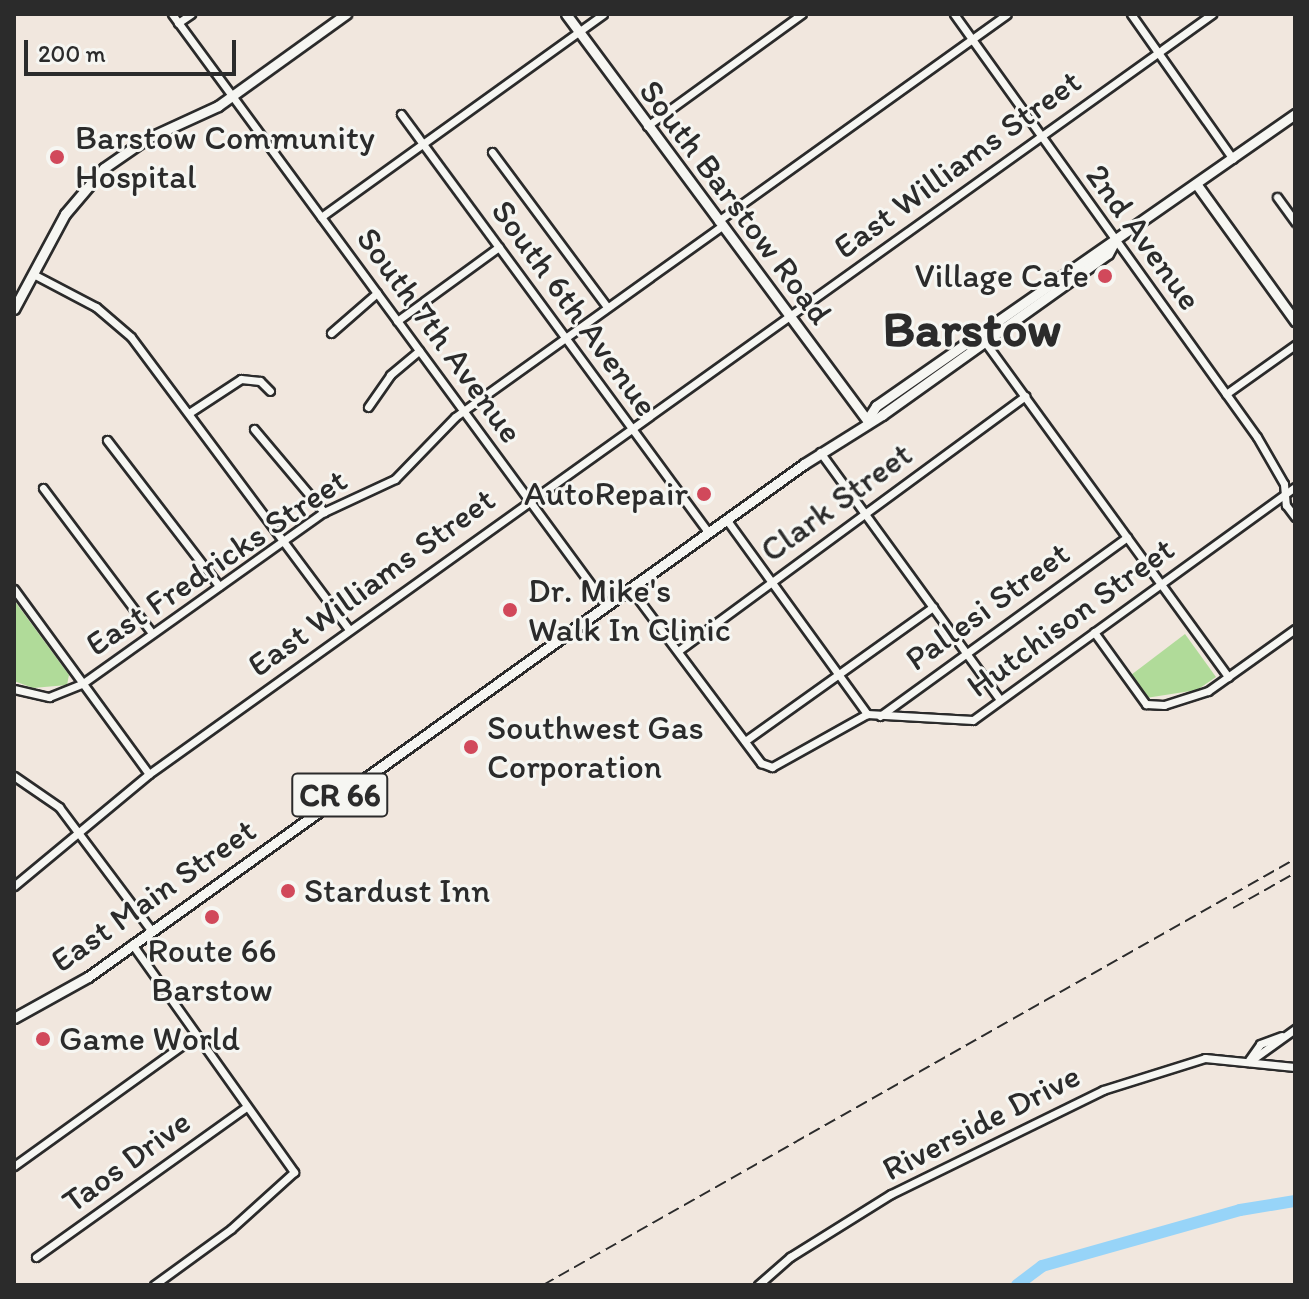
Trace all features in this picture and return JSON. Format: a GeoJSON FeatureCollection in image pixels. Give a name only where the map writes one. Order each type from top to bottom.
{"type":"FeatureCollection","features":[{"type":"Feature","properties":{"kind":"main road"},"geometry":{"type":"LineString","coordinates":[[14,309],[35,275],[65,214],[104,168],[146,139],[232,96],[346,14]]}},
{"type":"Feature","properties":{"kind":"main road","name":"South Barstow Road"},"geometry":{"type":"LineString","coordinates":[[566,14],[867,420]]}},
{"type":"Feature","properties":{"kind":"main road","name":"CR 66"},"geometry":{"type":"LineString","coordinates":[[1197,185],[1295,114]]}},
{"type":"Feature","properties":{"kind":"main road"},"geometry":{"type":"LineString","coordinates":[[1197,185],[1295,321]]}},
{"type":"Feature","properties":{"kind":"main road","name":"East Main Street"},"geometry":{"type":"LineString","coordinates":[[14,1018],[88,977],[867,420],[902,387],[1101,246],[1115,241],[1197,185]]}},
{"type":"Feature","properties":{"kind":"main road","name":"East Main Street"},"geometry":{"type":"LineString","coordinates":[[867,420],[882,415],[1108,254],[1115,241]]}},
{"type":"Feature","properties":{"kind":"street","name":"South 7th Avenue"},"geometry":{"type":"LineString","coordinates":[[172,14],[606,605]]}},
{"type":"Feature","properties":{"kind":"street"},"geometry":{"type":"LineString","coordinates":[[178,23],[191,14]]}},
{"type":"Feature","properties":{"kind":"street"},"geometry":{"type":"LineString","coordinates":[[321,217],[603,14]]}},
{"type":"Feature","properties":{"kind":"street"},"geometry":{"type":"LineString","coordinates":[[647,126],[802,14]]}},
{"type":"Feature","properties":{"kind":"street","name":"2nd Avenue"},"geometry":{"type":"LineString","coordinates":[[954,14],[1257,437],[1284,484],[1295,517]]}},
{"type":"Feature","properties":{"kind":"street","name":"East Fredricks Street"},"geometry":{"type":"LineString","coordinates":[[14,689],[49,697],[83,683],[324,512],[395,479],[463,411],[1007,14]]}},
{"type":"Feature","properties":{"kind":"street"},"geometry":{"type":"LineString","coordinates":[[1131,14],[1233,159]]}},
{"type":"Feature","properties":{"kind":"street","name":"East Williams Street"},"geometry":{"type":"LineString","coordinates":[[14,886],[149,774],[1212,14]]}},
{"type":"Feature","properties":{"kind":"street","name":"South 6th Avenue"},"geometry":{"type":"LineString","coordinates":[[401,114],[708,532]]}},
{"type":"Feature","properties":{"kind":"street"},"geometry":{"type":"LineString","coordinates":[[492,152],[607,307]]}},
{"type":"Feature","properties":{"kind":"street"},"geometry":{"type":"LineString","coordinates":[[1277,197],[1295,222]]}},
{"type":"Feature","properties":{"kind":"street"},"geometry":{"type":"LineString","coordinates":[[397,321],[499,247]]}},
{"type":"Feature","properties":{"kind":"street"},"geometry":{"type":"LineString","coordinates":[[35,275],[114,320],[189,413],[349,630]]}},
{"type":"Feature","properties":{"kind":"street"},"geometry":{"type":"LineString","coordinates":[[331,333],[377,293]]}},
{"type":"Feature","properties":{"kind":"street"},"geometry":{"type":"LineString","coordinates":[[985,342],[1228,677]]}},
{"type":"Feature","properties":{"kind":"street"},"geometry":{"type":"LineString","coordinates":[[1226,394],[1295,345]]}},
{"type":"Feature","properties":{"kind":"street"},"geometry":{"type":"LineString","coordinates":[[368,407],[390,375],[419,351]]}},
{"type":"Feature","properties":{"kind":"street"},"geometry":{"type":"LineString","coordinates":[[189,413],[241,379],[260,381],[270,391]]}},
{"type":"Feature","properties":{"kind":"street","name":"Clark Street"},"geometry":{"type":"LineString","coordinates":[[678,651],[1025,396]]}},
{"type":"Feature","properties":{"kind":"street"},"geometry":{"type":"LineString","coordinates":[[254,429],[324,512]]}},
{"type":"Feature","properties":{"kind":"street"},"geometry":{"type":"LineString","coordinates":[[107,440],[219,586]]}},
{"type":"Feature","properties":{"kind":"street"},"geometry":{"type":"LineString","coordinates":[[820,452],[1000,700]]}},
{"type":"Feature","properties":{"kind":"street","name":"Hutchison Street"},"geometry":{"type":"LineString","coordinates":[[867,714],[878,718],[973,720],[1295,487]]}},
{"type":"Feature","properties":{"kind":"street"},"geometry":{"type":"LineString","coordinates":[[43,488],[152,633]]}},
{"type":"Feature","properties":{"kind":"street"},"geometry":{"type":"LineString","coordinates":[[630,588],[761,763],[772,767],[867,714],[726,519]]}},
{"type":"Feature","properties":{"kind":"street","name":"Pallesi Street"},"geometry":{"type":"LineString","coordinates":[[878,718],[1127,537]]}},
{"type":"Feature","properties":{"kind":"street"},"geometry":{"type":"LineString","coordinates":[[14,589],[149,774]]}},
{"type":"Feature","properties":{"kind":"street"},"geometry":{"type":"LineString","coordinates":[[745,741],[933,607]]}},
{"type":"Feature","properties":{"kind":"street"},"geometry":{"type":"LineString","coordinates":[[1094,632],[1146,704],[1182,701],[1228,677],[1295,629]]}},
{"type":"Feature","properties":{"kind":"street"},"geometry":{"type":"LineString","coordinates":[[14,776],[45,794],[80,834],[151,930]]}},
{"type":"Feature","properties":{"kind":"street"},"geometry":{"type":"LineString","coordinates":[[132,944],[294,1172],[231,1229],[154,1285]]}},
{"type":"Feature","properties":{"kind":"street"},"geometry":{"type":"LineString","coordinates":[[1249,1062],[1260,1044],[1295,1029]]}},
{"type":"Feature","properties":{"kind":"street"},"geometry":{"type":"LineString","coordinates":[[14,1166],[195,1036]]}},
{"type":"Feature","properties":{"kind":"street","name":"Riverside Drive"},"geometry":{"type":"LineString","coordinates":[[758,1285],[790,1257],[891,1194],[1060,1109],[1189,1061],[1295,1067]]}},
{"type":"Feature","properties":{"kind":"street","name":"Taos Drive"},"geometry":{"type":"LineString","coordinates":[[36,1257],[246,1107]]}},
{"type":"Feature","properties":{"kind":"green space"},"geometry":{"type":"Polygon","coordinates":[[[14,600],[69,675],[67,685],[33,688],[14,681],[14,600]]]}},
{"type":"Feature","properties":{"kind":"green space"},"geometry":{"type":"Polygon","coordinates":[[[1185,634],[1216,677],[1197,690],[1146,698],[1131,675],[1185,634]]]}},
{"type":"Feature","properties":{"kind":"waterway"},"geometry":{"type":"LineString","coordinates":[[1017,1285],[1042,1266],[1240,1210],[1295,1201]]}},
{"type":"Feature","properties":{"kind":"railway"},"geometry":{"type":"LineString","coordinates":[[543,1285],[1295,859]]}},
{"type":"Feature","properties":{"kind":"railway"},"geometry":{"type":"LineString","coordinates":[[1233,908],[1295,873]]}},
{"type":"Feature","properties":{"kind":"place","name":"Barstow Community Hospital"},"geometry":{"type":"Point","coordinates":[57,157]}},
{"type":"Feature","properties":{"kind":"place","name":"Village Cafe"},"geometry":{"type":"Point","coordinates":[1105,276]}},
{"type":"Feature","properties":{"kind":"place","name":"AutoRepair"},"geometry":{"type":"Point","coordinates":[704,494]}},
{"type":"Feature","properties":{"kind":"place","name":"Dr. Mike's Walk In Clinic"},"geometry":{"type":"Point","coordinates":[510,610]}},
{"type":"Feature","properties":{"kind":"place","name":"Southwest Gas Corporation"},"geometry":{"type":"Point","coordinates":[471,747]}},
{"type":"Feature","properties":{"kind":"place","name":"Stardust Inn"},"geometry":{"type":"Point","coordinates":[288,891]}},
{"type":"Feature","properties":{"kind":"place","name":"Route 66 Barstow"},"geometry":{"type":"Point","coordinates":[212,917]}},
{"type":"Feature","properties":{"kind":"place","name":"Game World"},"geometry":{"type":"Point","coordinates":[43,1039]}},
{"type":"Feature","properties":{"kind":"district","name":"Barstow"},"geometry":{"type":"Point","coordinates":[972,329]}}]}
